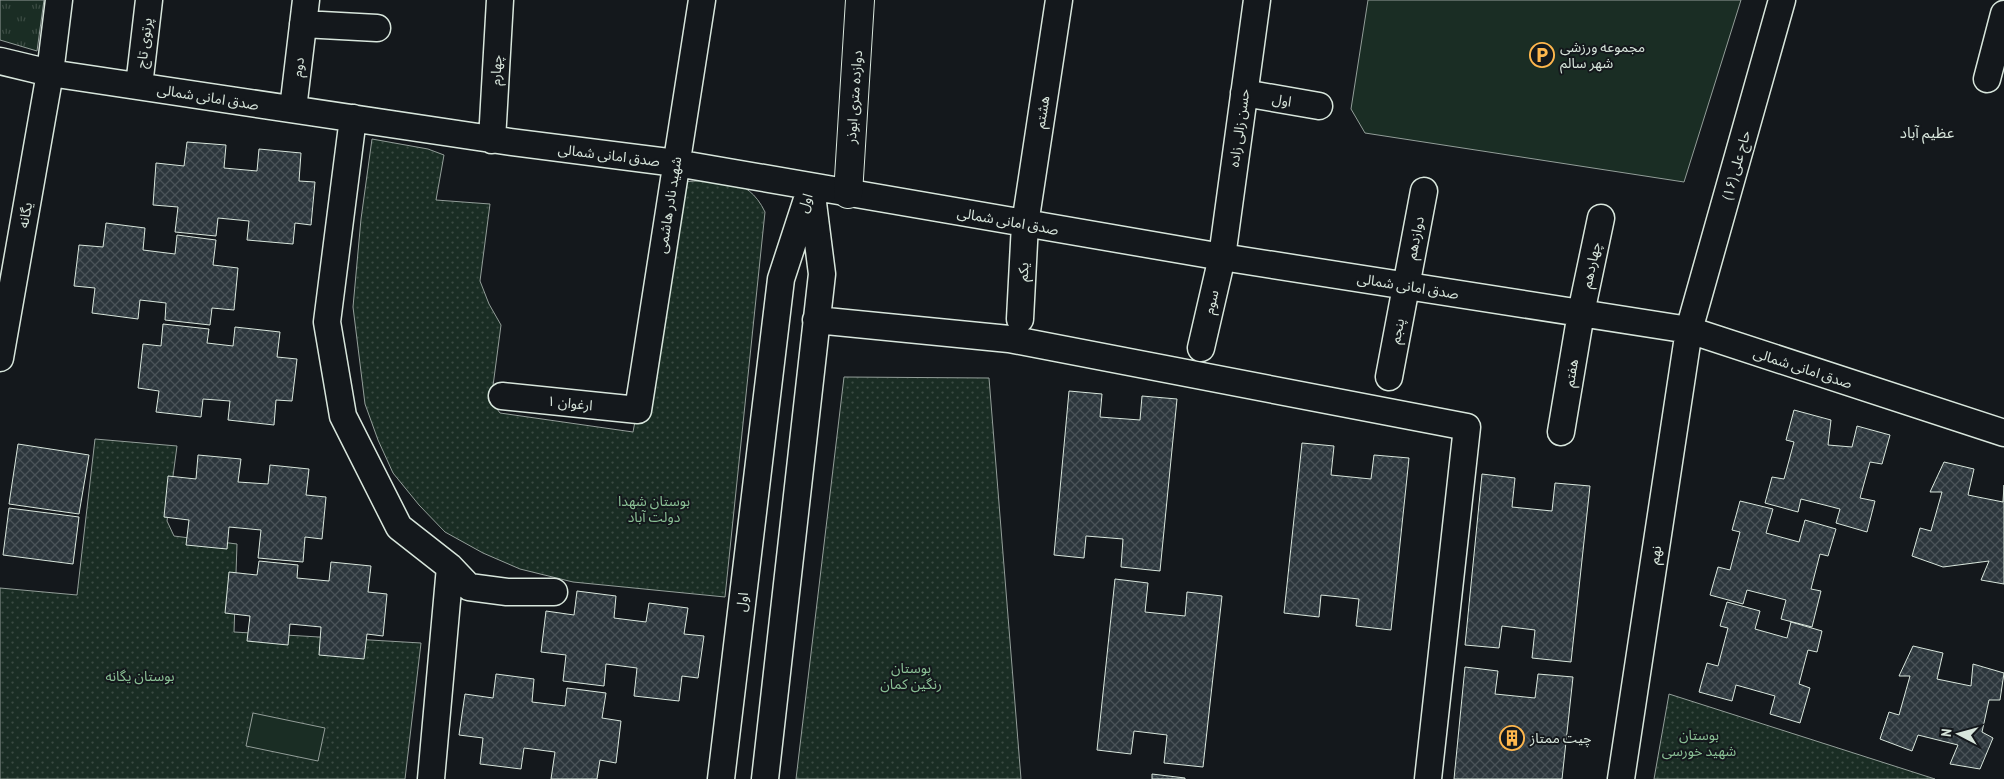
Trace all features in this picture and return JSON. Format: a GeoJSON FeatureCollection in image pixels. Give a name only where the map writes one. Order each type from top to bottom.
{"type":"FeatureCollection","features":[{"type":"Feature","properties":{"kind":"street","name":"یگانه"},"geometry":{"type":"LineString","coordinates":[[0,358],[50,73],[59,0]]}},
{"type":"Feature","properties":{"kind":"street","name":"پرتوی تاج"},"geometry":{"type":"LineString","coordinates":[[139,86],[149,0]]}},
{"type":"Feature","properties":{"kind":"street","name":"چهارم"},"geometry":{"type":"LineString","coordinates":[[492,140],[500,0]]}},
{"type":"Feature","properties":{"kind":"street","name":"شهید نادر هاشمی"},"geometry":{"type":"LineString","coordinates":[[638,410],[702,0]]}},
{"type":"Feature","properties":{"kind":"street","name":"دوازده متری ابوذر"},"geometry":{"type":"LineString","coordinates":[[848,194],[860,0]]}},
{"type":"Feature","properties":{"kind":"street","name":"هشتم"},"geometry":{"type":"LineString","coordinates":[[1025,224],[1059,0]]}},
{"type":"Feature","properties":{"kind":"street","name":"حسن زالی زاده"},"geometry":{"type":"LineString","coordinates":[[1222,257],[1257,0]]}},
{"type":"Feature","properties":{"kind":"street","name":"حاج علی (۱۶)"},"geometry":{"type":"LineString","coordinates":[[1689,330],[1782,0]]}},
{"type":"Feature","properties":{"kind":"street","name":"دوم"},"geometry":{"type":"LineString","coordinates":[[292,109],[304,12],[378,28]]}},
{"type":"Feature","properties":{"kind":"street"},"geometry":{"type":"LineString","coordinates":[[1987,79],[2004,14]]}},
{"type":"Feature","properties":{"kind":"street","name":"صدق امانی شمالی"},"geometry":{"type":"LineString","coordinates":[[0,60],[50,73],[492,140],[676,163],[1222,257],[1689,330],[2004,433]]}},
{"type":"Feature","properties":{"kind":"street","name":"اول"},"geometry":{"type":"LineString","coordinates":[[1244,93],[1319,106]]}},
{"type":"Feature","properties":{"kind":"street"},"geometry":{"type":"LineString","coordinates":[[353,118],[327,322],[343,416],[399,527],[450,568],[469,587],[507,592],[554,592]]}},
{"type":"Feature","properties":{"kind":"street","name":"اول"},"geometry":{"type":"LineString","coordinates":[[764,779],[822,274],[811,187]]}},
{"type":"Feature","properties":{"kind":"street","name":"اول"},"geometry":{"type":"LineString","coordinates":[[721,779],[781,279],[811,187]]}},
{"type":"Feature","properties":{"kind":"street","name":"دوازدهم"},"geometry":{"type":"LineString","coordinates":[[1406,286],[1424,191]]}},
{"type":"Feature","properties":{"kind":"street","name":"چهاردهم"},"geometry":{"type":"LineString","coordinates":[[1581,313],[1601,218]]}},
{"type":"Feature","properties":{"kind":"street","name":"یکم"},"geometry":{"type":"LineString","coordinates":[[1020,319],[1025,224]]}},
{"type":"Feature","properties":{"kind":"street","name":"سوم"},"geometry":{"type":"LineString","coordinates":[[1200,348],[1222,257]]}},
{"type":"Feature","properties":{"kind":"street","name":"پنجم"},"geometry":{"type":"LineString","coordinates":[[1388,377],[1406,286]]}},
{"type":"Feature","properties":{"kind":"street","name":"هفتم"},"geometry":{"type":"LineString","coordinates":[[1561,432],[1581,313]]}},
{"type":"Feature","properties":{"kind":"street"},"geometry":{"type":"LineString","coordinates":[[816,320],[1009,339],[1467,427],[1428,779]]}},
{"type":"Feature","properties":{"kind":"street","name":"نهم"},"geometry":{"type":"LineString","coordinates":[[1621,779],[1689,330]]}},
{"type":"Feature","properties":{"kind":"street","name":"ارغوان ۱"},"geometry":{"type":"LineString","coordinates":[[502,396],[638,410]]}},
{"type":"Feature","properties":{"kind":"street"},"geometry":{"type":"LineString","coordinates":[[431,779],[450,568]]}},
{"type":"Feature","properties":{"kind":"green space"},"geometry":{"type":"Polygon","coordinates":[[[0,0],[44,0],[37,51],[0,40],[0,0]]]}},
{"type":"Feature","properties":{"kind":"green space","name":"مجموعه ورزشی شهر سالم"},"geometry":{"type":"Polygon","coordinates":[[[1368,0],[1741,0],[1684,182],[1365,133],[1351,109],[1368,0]]]}},
{"type":"Feature","properties":{"kind":"green space","name":"بوستان شهدا دولت آباد"},"geometry":{"type":"Polygon","coordinates":[[[372,139],[428,149],[444,155],[436,200],[490,204],[480,281],[489,304],[501,325],[491,401],[500,413],[633,432],[680,182],[706,180],[729,182],[740,185],[758,200],[765,212],[725,597],[573,582],[520,569],[483,553],[445,532],[419,505],[393,473],[365,404],[353,307],[361,219],[372,139]]]}},
{"type":"Feature","properties":{"kind":"green space","name":"بوستان رنگین کمان"},"geometry":{"type":"Polygon","coordinates":[[[844,377],[989,378],[1021,779],[796,779],[844,377]]]}},
{"type":"Feature","properties":{"kind":"green space","name":"بوستان یگانه"},"geometry":{"type":"Polygon","coordinates":[[[95,439],[177,446],[167,521],[174,536],[237,544],[234,632],[421,643],[405,779],[0,779],[0,588],[77,595],[95,439]]]}},
{"type":"Feature","properties":{"kind":"green space","name":"بوستان شهید خورسی"},"geometry":{"type":"Polygon","coordinates":[[[1669,694],[1935,779],[1654,779],[1669,694]]]}},
{"type":"Feature","properties":{"kind":"green space"},"geometry":{"type":"Polygon","coordinates":[[[253,713],[325,728],[318,761],[246,746],[253,713]]]}},
{"type":"Feature","properties":{"kind":"building"},"geometry":{"type":"Polygon","coordinates":[[[187,142],[226,145],[224,168],[257,171],[259,149],[301,153],[299,181],[315,182],[311,225],[295,223],[293,244],[247,240],[249,221],[218,218],[216,236],[175,232],[178,207],[153,205],[156,163],[184,166],[187,142]]]}},
{"type":"Feature","properties":{"kind":"building"},"geometry":{"type":"Polygon","coordinates":[[[106,223],[145,228],[143,250],[175,254],[177,235],[216,240],[213,265],[238,268],[234,310],[212,308],[210,325],[165,320],[166,303],[140,300],[138,319],[92,313],[95,288],[74,286],[79,245],[103,247],[106,223]]]}},
{"type":"Feature","properties":{"kind":"building"},"geometry":{"type":"Polygon","coordinates":[[[163,324],[209,329],[207,343],[233,346],[235,327],[280,332],[277,357],[297,359],[292,401],[276,400],[274,425],[228,420],[230,401],[203,399],[201,417],[156,412],[159,391],[138,388],[143,344],[161,346],[163,324]]]}},
{"type":"Feature","properties":{"kind":"building"},"geometry":{"type":"Polygon","coordinates":[[[1069,391],[1102,394],[1100,417],[1140,420],[1142,396],[1177,399],[1160,571],[1121,567],[1123,539],[1086,536],[1084,558],[1054,555],[1069,391]]]}},
{"type":"Feature","properties":{"kind":"building"},"geometry":{"type":"Polygon","coordinates":[[[1794,410],[1831,420],[1828,445],[1852,447],[1857,426],[1890,435],[1882,464],[1870,462],[1860,498],[1875,501],[1867,532],[1836,523],[1840,509],[1801,499],[1798,512],[1765,503],[1772,477],[1784,479],[1794,442],[1786,440],[1794,410]]]}},
{"type":"Feature","properties":{"kind":"building"},"geometry":{"type":"Polygon","coordinates":[[[1302,443],[1334,446],[1331,475],[1371,479],[1374,455],[1409,458],[1391,630],[1356,626],[1359,599],[1321,595],[1319,617],[1284,613],[1302,443]]]}},
{"type":"Feature","properties":{"kind":"building"},"geometry":{"type":"Polygon","coordinates":[[[18,444],[89,455],[79,514],[9,504],[18,444]]]}},
{"type":"Feature","properties":{"kind":"building"},"geometry":{"type":"Polygon","coordinates":[[[198,455],[241,459],[238,482],[268,484],[270,465],[309,469],[306,495],[326,497],[322,539],[305,537],[303,562],[258,558],[261,530],[229,527],[227,549],[186,545],[189,520],[164,517],[168,476],[196,479],[198,455]]]}},
{"type":"Feature","properties":{"kind":"building"},"geometry":{"type":"Polygon","coordinates":[[[1944,462],[1974,469],[1968,495],[2003,502],[2004,485],[2004,584],[1981,580],[1989,561],[1943,567],[1912,556],[1920,528],[1931,531],[1942,492],[1930,492],[1944,462]]]}},
{"type":"Feature","properties":{"kind":"building"},"geometry":{"type":"Polygon","coordinates":[[[1482,474],[1515,478],[1512,507],[1552,511],[1555,483],[1590,486],[1571,662],[1532,658],[1535,630],[1502,626],[1499,648],[1465,645],[1482,474]]]}},
{"type":"Feature","properties":{"kind":"building"},"geometry":{"type":"Polygon","coordinates":[[[1740,501],[1773,509],[1766,533],[1799,542],[1805,520],[1836,529],[1828,556],[1820,554],[1811,589],[1821,591],[1812,627],[1781,619],[1786,600],[1747,590],[1743,604],[1710,595],[1718,567],[1730,570],[1740,532],[1732,530],[1740,501]]]}},
{"type":"Feature","properties":{"kind":"building"},"geometry":{"type":"Polygon","coordinates":[[[9,508],[79,517],[73,564],[3,555],[9,508]]]}},
{"type":"Feature","properties":{"kind":"building"},"geometry":{"type":"Polygon","coordinates":[[[259,561],[298,565],[297,578],[329,581],[331,562],[371,566],[368,592],[387,594],[383,636],[367,634],[364,659],[319,655],[321,627],[290,624],[288,645],[247,641],[250,616],[225,613],[229,572],[257,575],[259,561]]]}},
{"type":"Feature","properties":{"kind":"building"},"geometry":{"type":"Polygon","coordinates":[[[1115,579],[1148,583],[1145,612],[1185,616],[1187,592],[1222,596],[1203,767],[1164,763],[1167,735],[1134,731],[1131,754],[1097,750],[1115,579]]]}},
{"type":"Feature","properties":{"kind":"building"},"geometry":{"type":"Polygon","coordinates":[[[577,591],[616,596],[614,618],[646,622],[649,603],[688,608],[684,634],[704,636],[698,678],[682,676],[679,701],[634,696],[637,668],[606,664],[604,686],[563,681],[566,655],[541,652],[546,611],[574,615],[577,591]]]}},
{"type":"Feature","properties":{"kind":"building"},"geometry":{"type":"Polygon","coordinates":[[[1727,602],[1760,611],[1755,629],[1787,638],[1791,622],[1822,631],[1817,652],[1808,650],[1799,684],[1810,688],[1800,723],[1770,714],[1775,696],[1736,685],[1732,701],[1699,692],[1707,663],[1718,666],[1728,628],[1720,626],[1727,602]]]}},
{"type":"Feature","properties":{"kind":"building"},"geometry":{"type":"Polygon","coordinates":[[[1913,646],[1943,653],[1937,679],[1971,686],[1973,664],[2004,673],[2000,700],[1989,700],[1982,732],[1993,738],[1980,769],[1950,764],[1958,745],[1918,735],[1912,751],[1880,739],[1889,712],[1899,715],[1910,676],[1899,676],[1913,646]]]}},
{"type":"Feature","properties":{"kind":"building","name":"چیت ممتاز"},"geometry":{"type":"Polygon","coordinates":[[[1465,667],[1498,671],[1495,694],[1535,698],[1538,674],[1573,677],[1562,779],[1454,779],[1465,667]]]}},
{"type":"Feature","properties":{"kind":"building"},"geometry":{"type":"Polygon","coordinates":[[[496,674],[534,679],[532,702],[565,706],[567,688],[606,693],[602,718],[621,721],[616,763],[600,760],[597,779],[551,779],[555,752],[524,748],[521,769],[480,764],[483,738],[459,735],[465,694],[493,698],[496,674]]]}},
{"type":"Feature","properties":{"kind":"building"},"geometry":{"type":"Polygon","coordinates":[[[1152,774],[1185,778],[1185,779],[1152,779],[1152,774]]]}},
{"type":"Feature","properties":{"kind":"place","name":"مجموعه ورزشی شهر سالم"},"geometry":{"type":"Point","coordinates":[1542,55]}},
{"type":"Feature","properties":{"kind":"place","name":"چیت ممتاز"},"geometry":{"type":"Point","coordinates":[1512,738]}},
{"type":"Feature","properties":{"kind":"district","name":"عظیم آباد"},"geometry":{"type":"Point","coordinates":[1927,133]}}]}
